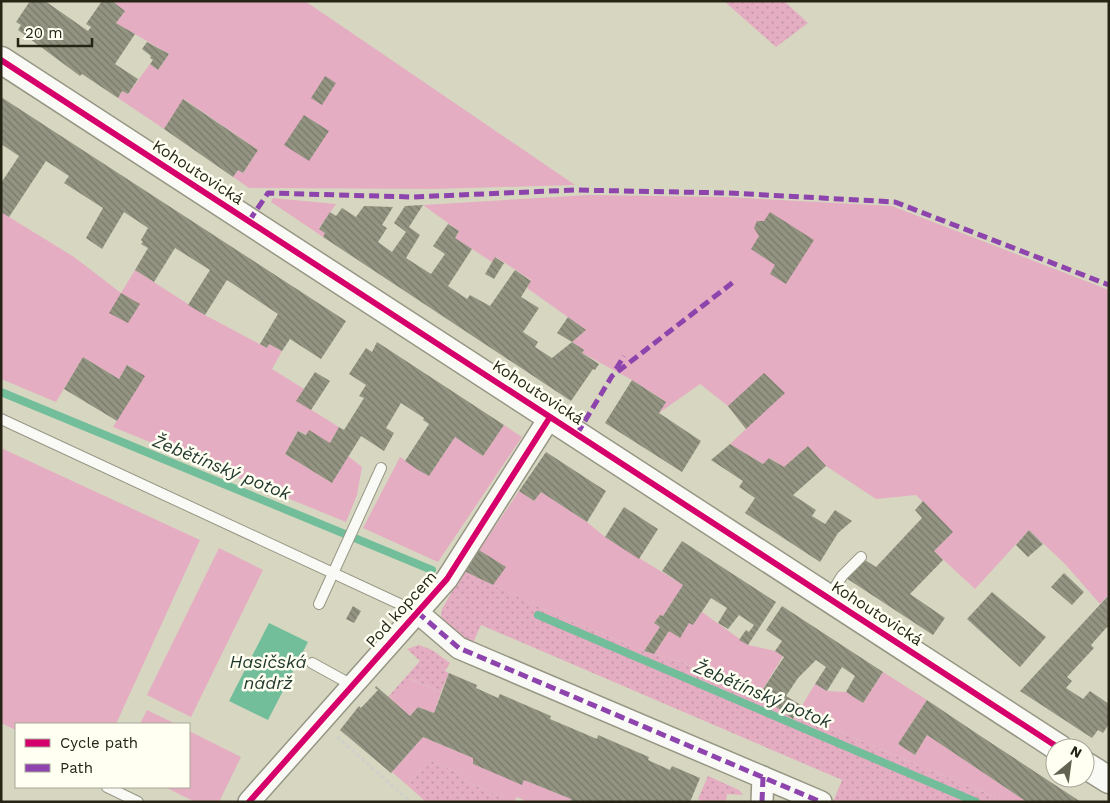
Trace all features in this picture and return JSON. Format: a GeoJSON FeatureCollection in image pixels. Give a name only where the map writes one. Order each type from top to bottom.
{"type":"FeatureCollection","features":[{"type":"Feature","properties":{"kind":"street","name":"Kohoutovická"},"geometry":{"type":"LineString","coordinates":[[1,60],[1045,739]]}},
{"type":"Feature","properties":{"kind":"street","name":"Pod kopcem"},"geometry":{"type":"LineString","coordinates":[[249,802],[447,579],[550,417]]}},
{"type":"Feature","properties":{"kind":"street","name":"Pod kopcem"},"geometry":{"type":"LineString","coordinates":[[417,612],[459,648],[821,802]]}},
{"type":"Feature","properties":{"kind":"street"},"geometry":{"type":"LineString","coordinates":[[1095,771],[1109,780]]}},
{"type":"Feature","properties":{"kind":"street"},"geometry":{"type":"LineString","coordinates":[[762,802],[763,777]]}},
{"type":"Feature","properties":{"kind":"lane"},"geometry":{"type":"LineString","coordinates":[[1,419],[417,612]]}},
{"type":"Feature","properties":{"kind":"lane"},"geometry":{"type":"LineString","coordinates":[[318,604],[381,468]]}},
{"type":"Feature","properties":{"kind":"lane"},"geometry":{"type":"LineString","coordinates":[[829,598],[842,576],[861,557]]}},
{"type":"Feature","properties":{"kind":"lane"},"geometry":{"type":"LineString","coordinates":[[312,663],[352,685]]}},
{"type":"Feature","properties":{"kind":"lane"},"geometry":{"type":"LineString","coordinates":[[109,788],[138,802]]}},
{"type":"Feature","properties":{"kind":"path"},"geometry":{"type":"LineString","coordinates":[[319,722],[411,802]]}},
{"type":"Feature","properties":{"kind":"shaded area"},"geometry":{"type":"Polygon","coordinates":[[[112,1],[305,1],[575,185],[434,189],[249,188],[233,177],[238,170],[243,173],[258,150],[184,99],[164,129],[118,98],[122,91],[128,94],[150,64],[158,70],[169,54],[116,23],[125,11],[112,1]]]}},
{"type":"Feature","properties":{"kind":"shaded area"},"geometry":{"type":"Polygon","coordinates":[[[724,1],[784,1],[808,23],[776,47],[724,1]]]}},
{"type":"Feature","properties":{"kind":"shaded area"},"geometry":{"type":"Polygon","coordinates":[[[588,195],[727,197],[892,206],[1109,290],[1109,599],[1106,597],[1100,604],[1065,564],[1029,530],[975,589],[934,551],[952,532],[916,495],[876,499],[826,466],[808,446],[784,467],[770,458],[763,464],[730,444],[746,429],[728,406],[700,384],[659,413],[665,401],[632,380],[582,353],[584,350],[572,342],[586,330],[527,288],[531,280],[496,257],[492,262],[455,238],[459,231],[423,205],[588,195]]]}},
{"type":"Feature","properties":{"kind":"shaded area"},"geometry":{"type":"Polygon","coordinates":[[[273,198],[336,204],[319,228],[325,233],[323,237],[271,202],[273,198]]]}},
{"type":"Feature","properties":{"kind":"shaded area"},"geometry":{"type":"Polygon","coordinates":[[[1,212],[74,257],[121,293],[135,270],[205,315],[267,348],[269,344],[282,351],[272,369],[304,389],[297,401],[339,427],[330,443],[298,431],[285,454],[332,483],[348,456],[362,467],[357,495],[346,522],[113,427],[144,376],[128,365],[119,379],[83,357],[56,402],[1,379],[1,212]]]}},
{"type":"Feature","properties":{"kind":"shaded area"},"geometry":{"type":"Polygon","coordinates":[[[504,425],[522,437],[438,562],[363,528],[400,457],[429,476],[455,437],[483,456],[504,425]]]}},
{"type":"Feature","properties":{"kind":"shaded area"},"geometry":{"type":"Polygon","coordinates":[[[1,448],[200,540],[116,723],[15,723],[15,730],[1,723],[1,448]]]}},
{"type":"Feature","properties":{"kind":"shaded area"},"geometry":{"type":"Polygon","coordinates":[[[519,491],[534,501],[541,492],[587,522],[605,537],[683,585],[663,616],[660,615],[654,623],[660,627],[644,651],[550,612],[493,585],[505,567],[479,550],[519,491]]]}},
{"type":"Feature","properties":{"kind":"shaded area"},"geometry":{"type":"Polygon","coordinates":[[[219,548],[263,570],[191,717],[147,695],[219,548]]]}},
{"type":"Feature","properties":{"kind":"shaded area"},"geometry":{"type":"Polygon","coordinates":[[[464,571],[550,612],[644,651],[684,663],[723,683],[771,703],[793,719],[823,725],[1007,802],[833,802],[842,780],[481,625],[473,643],[449,628],[441,616],[442,609],[464,571]]]}},
{"type":"Feature","properties":{"kind":"shaded area"},"geometry":{"type":"Polygon","coordinates":[[[702,612],[748,645],[775,651],[783,656],[758,697],[684,663],[654,654],[669,631],[689,623],[693,625],[702,612]]]}},
{"type":"Feature","properties":{"kind":"shaded area"},"geometry":{"type":"Polygon","coordinates":[[[419,645],[432,650],[450,663],[445,671],[449,673],[441,692],[409,678],[390,698],[388,697],[420,661],[407,649],[419,645]]]}},
{"type":"Feature","properties":{"kind":"shaded area"},"geometry":{"type":"Polygon","coordinates":[[[883,672],[927,700],[898,744],[915,755],[927,735],[1027,802],[1007,802],[823,725],[794,719],[815,684],[827,691],[846,692],[863,703],[883,672]]]}},
{"type":"Feature","properties":{"kind":"shaded area"},"geometry":{"type":"Polygon","coordinates":[[[408,678],[441,692],[434,713],[418,707],[410,716],[390,698],[408,678]]]}},
{"type":"Feature","properties":{"kind":"shaded area"},"geometry":{"type":"Polygon","coordinates":[[[147,710],[174,723],[140,723],[147,710]]]}},
{"type":"Feature","properties":{"kind":"shaded area"},"geometry":{"type":"Polygon","coordinates":[[[190,732],[241,757],[219,802],[195,802],[167,788],[190,788],[190,732]]]}},
{"type":"Feature","properties":{"kind":"shaded area"},"geometry":{"type":"Polygon","coordinates":[[[423,737],[473,758],[473,764],[522,784],[524,780],[571,799],[570,802],[528,802],[517,797],[514,802],[465,781],[467,776],[429,760],[407,785],[392,772],[423,737]]]}},
{"type":"Feature","properties":{"kind":"shaded area"},"geometry":{"type":"Polygon","coordinates":[[[429,760],[467,776],[465,781],[514,802],[426,802],[407,785],[429,760]]]}},
{"type":"Feature","properties":{"kind":"shaded area"},"geometry":{"type":"Polygon","coordinates":[[[708,776],[739,790],[743,795],[727,794],[726,802],[704,802],[698,799],[708,776]]]}},
{"type":"Feature","properties":{"kind":"water","name":"Hasičská nádrž"},"geometry":{"type":"Polygon","coordinates":[[[269,623],[308,642],[268,720],[229,701],[269,623]]]}},
{"type":"Feature","properties":{"kind":"building"},"geometry":{"type":"Polygon","coordinates":[[[30,1],[45,1],[88,31],[91,27],[86,24],[102,1],[112,1],[125,11],[116,23],[135,34],[115,64],[138,79],[128,94],[122,91],[118,98],[82,74],[80,76],[18,30],[21,25],[16,22],[30,1]]]}},
{"type":"Feature","properties":{"kind":"building"},"geometry":{"type":"Polygon","coordinates":[[[147,42],[169,54],[158,70],[150,64],[153,60],[150,58],[151,56],[142,49],[147,42]]]}},
{"type":"Feature","properties":{"kind":"building"},"geometry":{"type":"Polygon","coordinates":[[[325,76],[336,83],[322,105],[311,98],[325,76]]]}},
{"type":"Feature","properties":{"kind":"building"},"geometry":{"type":"Polygon","coordinates":[[[1,97],[346,321],[321,359],[290,339],[282,351],[269,344],[267,348],[260,344],[278,314],[227,280],[205,315],[188,305],[210,270],[175,248],[154,282],[135,270],[148,248],[141,244],[143,242],[141,240],[148,228],[124,212],[102,249],[86,238],[103,208],[64,183],[69,176],[46,161],[9,217],[1,212],[1,183],[19,156],[1,144],[1,97]]]}},
{"type":"Feature","properties":{"kind":"building"},"geometry":{"type":"Polygon","coordinates":[[[183,99],[258,150],[243,173],[238,170],[233,177],[164,129],[183,99]]]}},
{"type":"Feature","properties":{"kind":"building"},"geometry":{"type":"Polygon","coordinates":[[[304,115],[329,131],[309,161],[284,145],[304,115]]]}},
{"type":"Feature","properties":{"kind":"building"},"geometry":{"type":"Polygon","coordinates":[[[423,205],[409,227],[420,235],[406,258],[431,274],[445,254],[433,246],[448,224],[459,231],[455,238],[472,249],[448,286],[467,299],[470,295],[490,306],[515,270],[531,281],[521,297],[539,308],[523,332],[538,342],[535,347],[552,358],[572,342],[584,350],[582,353],[599,364],[595,370],[593,369],[571,401],[323,237],[325,233],[319,229],[330,212],[336,216],[342,208],[356,217],[364,206],[393,207],[382,225],[387,228],[378,242],[392,252],[406,232],[394,223],[405,206],[423,205]]]}},
{"type":"Feature","properties":{"kind":"building"},"geometry":{"type":"Polygon","coordinates":[[[770,212],[814,240],[786,284],[770,274],[775,265],[751,249],[759,236],[754,228],[757,221],[764,221],[770,212]]]}},
{"type":"Feature","properties":{"kind":"building"},"geometry":{"type":"Polygon","coordinates":[[[495,257],[504,263],[494,279],[485,274],[495,257]]]}},
{"type":"Feature","properties":{"kind":"building"},"geometry":{"type":"Polygon","coordinates":[[[121,293],[140,304],[128,323],[109,313],[121,293]]]}},
{"type":"Feature","properties":{"kind":"building"},"geometry":{"type":"Polygon","coordinates":[[[568,317],[586,330],[572,342],[557,333],[568,317]]]}},
{"type":"Feature","properties":{"kind":"building"},"geometry":{"type":"Polygon","coordinates":[[[377,342],[504,425],[483,456],[455,437],[429,476],[418,470],[405,461],[429,424],[423,420],[424,418],[401,403],[386,428],[394,433],[384,451],[361,436],[332,483],[285,454],[298,431],[306,435],[309,430],[330,443],[339,427],[344,430],[364,398],[359,396],[366,385],[349,374],[366,348],[372,352],[377,342]]]}},
{"type":"Feature","properties":{"kind":"building"},"geometry":{"type":"Polygon","coordinates":[[[83,357],[119,379],[127,365],[145,376],[117,421],[64,389],[83,357]]]}},
{"type":"Feature","properties":{"kind":"building"},"geometry":{"type":"Polygon","coordinates":[[[315,372],[330,381],[311,410],[296,401],[315,372]]]}},
{"type":"Feature","properties":{"kind":"building"},"geometry":{"type":"Polygon","coordinates":[[[764,373],[785,393],[746,429],[728,406],[764,373]]]}},
{"type":"Feature","properties":{"kind":"building"},"geometry":{"type":"Polygon","coordinates":[[[632,380],[666,402],[659,413],[701,441],[682,472],[605,423],[632,380]]]}},
{"type":"Feature","properties":{"kind":"building"},"geometry":{"type":"Polygon","coordinates":[[[730,444],[763,464],[769,458],[784,467],[808,446],[826,466],[793,495],[816,510],[812,516],[825,524],[835,510],[852,521],[838,533],[820,562],[745,513],[755,498],[739,487],[743,481],[711,460],[730,444]]]}},
{"type":"Feature","properties":{"kind":"building"},"geometry":{"type":"Polygon","coordinates":[[[546,452],[606,491],[587,522],[541,492],[534,501],[519,491],[546,452]]]}},
{"type":"Feature","properties":{"kind":"building"},"geometry":{"type":"Polygon","coordinates":[[[923,501],[953,532],[934,551],[943,560],[910,594],[945,618],[933,635],[846,578],[865,560],[876,567],[922,518],[915,510],[923,501]]]}},
{"type":"Feature","properties":{"kind":"building"},"geometry":{"type":"Polygon","coordinates":[[[624,507],[658,529],[639,559],[605,537],[624,507]]]}},
{"type":"Feature","properties":{"kind":"building"},"geometry":{"type":"Polygon","coordinates":[[[1029,530],[1043,544],[1028,557],[1016,545],[1029,530]]]}},
{"type":"Feature","properties":{"kind":"building"},"geometry":{"type":"Polygon","coordinates":[[[682,541],[776,602],[748,645],[739,640],[746,630],[749,632],[754,625],[739,615],[728,629],[718,623],[727,608],[711,598],[693,625],[689,623],[680,638],[669,631],[654,654],[644,651],[660,627],[654,623],[660,615],[663,616],[683,585],[662,571],[682,541]]]}},
{"type":"Feature","properties":{"kind":"building"},"geometry":{"type":"Polygon","coordinates":[[[479,550],[506,567],[493,585],[464,571],[479,550]]]}},
{"type":"Feature","properties":{"kind":"building"},"geometry":{"type":"Polygon","coordinates":[[[1064,573],[1084,592],[1072,605],[1051,587],[1064,573]]]}},
{"type":"Feature","properties":{"kind":"building"},"geometry":{"type":"Polygon","coordinates":[[[992,592],[1046,637],[1020,667],[967,619],[992,592]]]}},
{"type":"Feature","properties":{"kind":"building"},"geometry":{"type":"Polygon","coordinates":[[[1107,597],[1109,599],[1109,629],[1107,627],[1091,645],[1094,648],[1067,677],[1072,681],[1066,688],[1083,699],[1090,691],[1109,704],[1109,724],[1103,733],[1098,730],[1092,738],[1020,691],[1107,597]]]}},
{"type":"Feature","properties":{"kind":"building"},"geometry":{"type":"Polygon","coordinates":[[[353,606],[361,611],[354,623],[346,619],[353,606]]]}},
{"type":"Feature","properties":{"kind":"building"},"geometry":{"type":"Polygon","coordinates":[[[782,606],[883,672],[863,703],[846,692],[855,676],[842,667],[827,691],[815,684],[826,667],[816,660],[798,678],[786,696],[801,705],[793,719],[771,703],[758,697],[784,657],[775,651],[782,641],[766,630],[782,606]]]}},
{"type":"Feature","properties":{"kind":"building"},"geometry":{"type":"Polygon","coordinates":[[[449,673],[477,685],[476,688],[498,698],[500,694],[551,716],[550,719],[597,739],[598,735],[649,757],[648,760],[670,770],[672,766],[700,778],[690,802],[570,802],[571,799],[524,780],[522,785],[473,764],[473,758],[423,737],[391,773],[340,730],[359,706],[361,708],[378,690],[375,688],[376,686],[410,716],[418,707],[434,713],[449,673]]]}},
{"type":"Feature","properties":{"kind":"building"},"geometry":{"type":"Polygon","coordinates":[[[927,700],[1045,778],[1045,788],[1060,788],[1081,802],[1027,802],[927,735],[915,755],[898,744],[927,700]]]}},
{"type":"Feature","properties":{"kind":"waterway","name":"Žebětínský potok"},"geometry":{"type":"LineString","coordinates":[[1,392],[432,570]]}},
{"type":"Feature","properties":{"kind":"waterway","name":"Žebětínský potok"},"geometry":{"type":"LineString","coordinates":[[538,615],[976,802]]}},
{"type":"Feature","properties":{"kind":"marked path"},"geometry":{"type":"LineString","coordinates":[[249,221],[268,193],[413,197],[574,190],[729,193],[895,202],[1109,285]]}},
{"type":"Feature","properties":{"kind":"marked path"},"geometry":{"type":"LineString","coordinates":[[577,434],[612,376],[736,280]]}},
{"type":"Feature","properties":{"kind":"marked path"},"geometry":{"type":"LineString","coordinates":[[616,369],[624,356]]}},
{"type":"Feature","properties":{"kind":"marked path"},"geometry":{"type":"LineString","coordinates":[[417,612],[459,648],[821,802]]}},
{"type":"Feature","properties":{"kind":"marked path"},"geometry":{"type":"LineString","coordinates":[[762,802],[763,777]]}},
{"type":"Feature","properties":{"kind":"cycle path"},"geometry":{"type":"LineString","coordinates":[[1,60],[1045,739]]}},
{"type":"Feature","properties":{"kind":"cycle path"},"geometry":{"type":"LineString","coordinates":[[249,802],[447,579],[550,417]]}}]}
